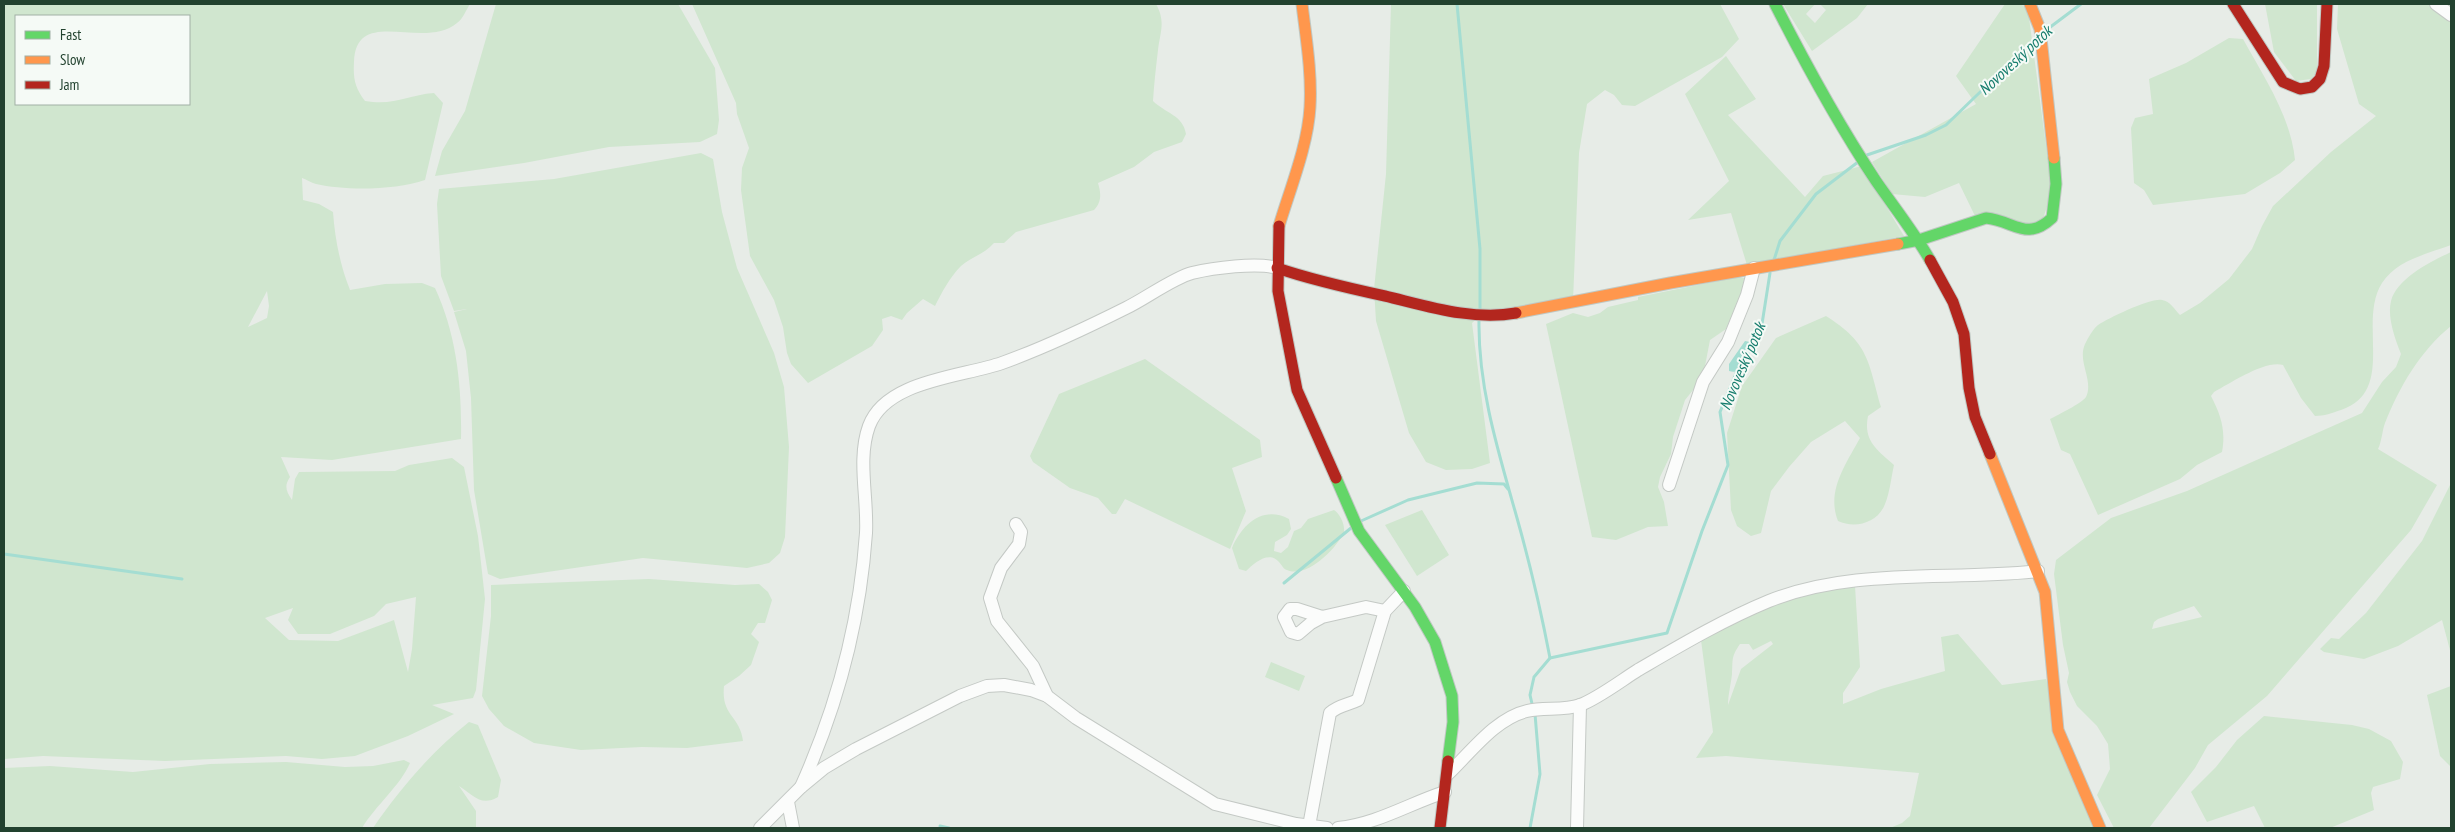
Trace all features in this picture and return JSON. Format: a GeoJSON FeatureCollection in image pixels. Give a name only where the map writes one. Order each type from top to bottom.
{"type":"FeatureCollection","features":[{"type":"Feature","properties":{"kind":"street"},"geometry":{"type":"LineString","coordinates":[[1302,4],[1310,68],[1310,108],[1306,132],[1279,227],[1278,291],[1297,390],[1359,531],[1404,591],[1435,642],[1452,696],[1453,722],[1440,828]]}},
{"type":"Feature","properties":{"kind":"street"},"geometry":{"type":"LineString","coordinates":[[1775,4],[1820,92],[1876,180],[1919,240],[1953,302],[1964,334],[1968,388],[1975,417],[2045,592],[2058,730],[2100,828]]}},
{"type":"Feature","properties":{"kind":"street"},"geometry":{"type":"LineString","coordinates":[[801,787],[814,758],[845,664],[854,623],[866,533],[864,452],[869,425],[888,402],[913,386],[977,370],[1020,355],[1126,308],[1190,273],[1264,264],[1303,277],[1453,312],[1500,316],[1754,268],[1919,240],[1986,218],[1994,218],[2011,226],[2032,231],[2041,228],[2052,218],[2056,184],[2040,29],[2030,4]]}},
{"type":"Feature","properties":{"kind":"street"},"geometry":{"type":"LineString","coordinates":[[2233,4],[2283,82],[2296,89],[2309,90],[2320,82],[2326,65],[2327,4]]}},
{"type":"Feature","properties":{"kind":"street"},"geometry":{"type":"LineString","coordinates":[[2436,4],[2451,15]]}},
{"type":"Feature","properties":{"kind":"street"},"geometry":{"type":"LineString","coordinates":[[1669,485],[1703,382],[1728,342],[1747,295],[1754,268]]}},
{"type":"Feature","properties":{"kind":"street"},"geometry":{"type":"LineString","coordinates":[[1016,524],[1021,532],[1020,544],[1001,568],[990,598],[997,621],[1034,666],[1047,696]]}},
{"type":"Feature","properties":{"kind":"street"},"geometry":{"type":"LineString","coordinates":[[1448,774],[1494,729],[1517,714],[1533,710],[1580,705],[1707,630],[1771,600],[1813,588],[1881,579],[1996,576],[2038,571]]}},
{"type":"Feature","properties":{"kind":"street"},"geometry":{"type":"LineString","coordinates":[[1309,826],[1330,713],[1337,706],[1350,704],[1358,700],[1385,611],[1404,591]]}},
{"type":"Feature","properties":{"kind":"street"},"geometry":{"type":"LineString","coordinates":[[1322,617],[1366,606],[1385,611]]}},
{"type":"Feature","properties":{"kind":"street"},"geometry":{"type":"LineString","coordinates":[[760,828],[801,787],[824,768],[871,741],[973,690],[1004,685],[1031,690],[1047,696],[1076,718],[1215,804],[1293,826],[1326,828]]}},
{"type":"Feature","properties":{"kind":"street"},"geometry":{"type":"LineString","coordinates":[[1577,828],[1580,705]]}},
{"type":"Feature","properties":{"kind":"street"},"geometry":{"type":"LineString","coordinates":[[814,758],[824,768]]}},
{"type":"Feature","properties":{"kind":"street"},"geometry":{"type":"LineString","coordinates":[[1338,828],[1389,822],[1413,802],[1445,792]]}},
{"type":"Feature","properties":{"kind":"street"},"geometry":{"type":"LineString","coordinates":[[788,802],[793,828]]}},
{"type":"Feature","properties":{"kind":"green space"},"geometry":{"type":"Polygon","coordinates":[[[4,4],[470,4],[463,17],[457,23],[443,30],[427,33],[379,32],[366,36],[358,45],[354,62],[354,78],[359,92],[365,101],[385,102],[434,93],[443,103],[425,180],[386,188],[342,188],[316,184],[302,178],[303,200],[319,204],[333,212],[338,252],[350,290],[385,284],[422,283],[435,288],[448,324],[457,362],[461,439],[332,460],[281,457],[290,477],[286,488],[292,500],[295,479],[299,472],[395,471],[409,465],[452,458],[464,467],[478,536],[485,599],[476,690],[473,698],[432,705],[454,714],[408,736],[355,756],[322,759],[286,756],[165,761],[43,756],[4,759],[4,4]],[[267,291],[248,327],[267,318],[269,306],[267,291]],[[416,597],[386,604],[374,616],[330,634],[298,634],[288,620],[293,608],[265,618],[289,640],[338,641],[394,620],[408,672],[412,649],[416,597]]]}},
{"type":"Feature","properties":{"kind":"green space"},"geometry":{"type":"Polygon","coordinates":[[[496,4],[678,4],[715,68],[719,120],[717,134],[700,142],[609,147],[524,163],[435,176],[442,151],[465,111],[496,4]]]}},
{"type":"Feature","properties":{"kind":"green space"},"geometry":{"type":"Polygon","coordinates":[[[692,4],[1156,4],[1161,16],[1162,27],[1153,101],[1177,118],[1186,134],[1182,142],[1154,152],[1134,167],[1098,183],[1100,197],[1094,210],[1016,232],[1004,243],[994,243],[957,270],[943,290],[935,306],[923,299],[902,320],[891,316],[882,319],[883,330],[872,346],[808,383],[791,364],[787,353],[783,327],[774,300],[750,256],[741,190],[742,168],[749,148],[737,114],[736,103],[692,4]]]}},
{"type":"Feature","properties":{"kind":"green space"},"geometry":{"type":"Polygon","coordinates":[[[1391,4],[1720,4],[1739,39],[1722,57],[1635,106],[1622,105],[1614,95],[1605,90],[1587,104],[1579,153],[1573,301],[1486,310],[1472,323],[1490,463],[1472,469],[1446,470],[1426,462],[1409,433],[1376,321],[1374,289],[1386,174],[1391,4]]]}},
{"type":"Feature","properties":{"kind":"green space"},"geometry":{"type":"Polygon","coordinates":[[[1783,4],[1815,4],[1806,14],[1815,23],[1826,10],[1820,4],[1868,4],[1857,18],[1812,51],[1783,4]]]}},
{"type":"Feature","properties":{"kind":"green space"},"geometry":{"type":"Polygon","coordinates":[[[2005,4],[2021,4],[2028,10],[2052,191],[2041,225],[1975,216],[1959,183],[1925,197],[1892,194],[1872,162],[1976,104],[1956,76],[2005,4]]]}},
{"type":"Feature","properties":{"kind":"green space"},"geometry":{"type":"Polygon","coordinates":[[[2265,4],[2317,4],[2317,72],[2311,79],[2296,81],[2274,52],[2265,4]]]}},
{"type":"Feature","properties":{"kind":"green space"},"geometry":{"type":"Polygon","coordinates":[[[2338,4],[2451,4],[2451,245],[2404,263],[2388,275],[2382,283],[2375,299],[2372,372],[2368,388],[2358,401],[2341,410],[2315,416],[2301,398],[2283,365],[2276,364],[2258,369],[2214,392],[2211,396],[2222,423],[2222,452],[2197,465],[2180,479],[2098,515],[2070,454],[2061,450],[2050,419],[2075,406],[2086,397],[2088,384],[2083,357],[2085,344],[2092,331],[2098,325],[2139,305],[2162,300],[2170,304],[2180,315],[2200,303],[2229,279],[2252,249],[2273,206],[2331,152],[2376,116],[2359,104],[2337,29],[2338,4]]]}},
{"type":"Feature","properties":{"kind":"green space"},"geometry":{"type":"Polygon","coordinates":[[[2229,38],[2243,39],[2268,83],[2288,128],[2295,160],[2280,173],[2245,194],[2153,205],[2144,190],[2134,183],[2131,128],[2135,118],[2153,114],[2149,79],[2186,63],[2229,38]]]}},
{"type":"Feature","properties":{"kind":"green space"},"geometry":{"type":"Polygon","coordinates":[[[1726,56],[1756,99],[1728,115],[1805,197],[1823,176],[1862,166],[1904,236],[1747,265],[1731,213],[1688,220],[1729,181],[1685,94],[1726,56]]]}},
{"type":"Feature","properties":{"kind":"green space"},"geometry":{"type":"Polygon","coordinates":[[[701,153],[713,159],[722,212],[737,268],[774,353],[784,387],[789,447],[785,537],[780,553],[769,563],[747,568],[643,558],[500,579],[488,574],[474,490],[471,398],[466,351],[454,312],[467,309],[454,311],[441,276],[437,204],[439,189],[554,179],[701,153]]]}},
{"type":"Feature","properties":{"kind":"green space"},"geometry":{"type":"Polygon","coordinates":[[[2451,252],[2451,326],[2430,346],[2404,383],[2385,423],[2378,449],[2437,485],[2411,530],[2267,696],[2208,745],[2195,768],[2149,828],[2114,828],[2097,795],[2110,769],[2108,744],[2097,726],[2077,706],[2067,682],[2069,673],[2063,645],[2054,574],[2056,560],[2111,518],[2187,491],[2362,413],[2382,382],[2396,367],[2401,354],[2394,335],[2390,314],[2391,301],[2395,293],[2400,285],[2416,271],[2451,252]],[[2194,606],[2158,619],[2154,622],[2152,629],[2202,617],[2194,606]]]}},
{"type":"Feature","properties":{"kind":"green space"},"geometry":{"type":"Polygon","coordinates":[[[1738,277],[1748,279],[1726,329],[1710,340],[1705,366],[1697,385],[1685,400],[1673,437],[1671,454],[1660,477],[1658,487],[1664,502],[1668,526],[1648,527],[1616,540],[1592,537],[1546,324],[1573,313],[1588,317],[1600,313],[1608,307],[1638,300],[1638,297],[1738,277]]]}},
{"type":"Feature","properties":{"kind":"green space"},"geometry":{"type":"Polygon","coordinates":[[[1826,316],[1851,335],[1865,354],[1869,365],[1881,407],[1868,416],[1868,432],[1873,444],[1894,465],[1887,499],[1882,511],[1872,520],[1858,524],[1838,521],[1834,499],[1836,488],[1839,478],[1860,438],[1845,421],[1811,442],[1789,467],[1771,491],[1761,533],[1751,536],[1737,526],[1731,510],[1727,433],[1742,386],[1776,338],[1826,316]]]}},
{"type":"Feature","properties":{"kind":"green space"},"geometry":{"type":"Polygon","coordinates":[[[1145,359],[1260,440],[1262,457],[1232,468],[1246,511],[1230,549],[1125,499],[1116,514],[1112,514],[1098,498],[1070,488],[1033,462],[1030,456],[1059,394],[1145,359]]]}},
{"type":"Feature","properties":{"kind":"green space"},"geometry":{"type":"Polygon","coordinates":[[[2451,483],[2451,654],[2442,620],[2398,646],[2364,659],[2324,652],[2320,649],[2331,638],[2339,639],[2366,613],[2422,541],[2451,483]]]}},
{"type":"Feature","properties":{"kind":"green space"},"geometry":{"type":"Polygon","coordinates":[[[1334,510],[1342,520],[1344,532],[1335,546],[1312,566],[1295,572],[1287,570],[1275,559],[1266,557],[1246,571],[1239,569],[1232,548],[1241,532],[1254,520],[1270,514],[1289,519],[1291,529],[1287,535],[1275,542],[1274,551],[1281,553],[1288,547],[1294,531],[1301,528],[1308,519],[1334,510]]]}},
{"type":"Feature","properties":{"kind":"green space"},"geometry":{"type":"Polygon","coordinates":[[[1422,510],[1449,555],[1417,576],[1385,525],[1422,510]]]}},
{"type":"Feature","properties":{"kind":"green space"},"geometry":{"type":"Polygon","coordinates":[[[649,579],[735,585],[759,584],[768,592],[772,600],[765,623],[758,623],[751,634],[759,642],[751,665],[724,686],[725,704],[741,732],[743,741],[687,748],[642,747],[581,750],[534,743],[504,726],[489,709],[482,696],[491,616],[491,585],[649,579]]]}},
{"type":"Feature","properties":{"kind":"green space"},"geometry":{"type":"Polygon","coordinates":[[[1855,586],[1860,667],[1843,693],[1843,704],[1881,689],[1945,671],[1941,637],[1958,634],[2002,685],[2046,679],[2094,828],[1890,828],[1902,823],[1910,816],[1919,773],[1726,756],[1696,758],[1713,732],[1701,640],[1762,608],[1814,593],[1855,586]],[[1771,641],[1753,650],[1749,644],[1740,644],[1733,658],[1728,705],[1741,669],[1773,644],[1771,641]]]}},
{"type":"Feature","properties":{"kind":"green space"},"geometry":{"type":"Polygon","coordinates":[[[1271,662],[1305,676],[1299,691],[1265,677],[1271,662]]]}},
{"type":"Feature","properties":{"kind":"green space"},"geometry":{"type":"Polygon","coordinates":[[[2451,686],[2451,767],[2440,756],[2427,695],[2451,686]]]}},
{"type":"Feature","properties":{"kind":"green space"},"geometry":{"type":"Polygon","coordinates":[[[2264,716],[2352,725],[2369,729],[2391,741],[2403,762],[2400,779],[2373,787],[2371,793],[2374,810],[2330,828],[2265,828],[2254,806],[2207,822],[2191,792],[2216,767],[2237,740],[2264,716]]]}},
{"type":"Feature","properties":{"kind":"green space"},"geometry":{"type":"Polygon","coordinates":[[[469,722],[478,725],[501,780],[498,797],[487,801],[477,799],[459,786],[476,811],[476,828],[373,828],[417,772],[442,745],[469,722]]]}},
{"type":"Feature","properties":{"kind":"green space"},"geometry":{"type":"Polygon","coordinates":[[[404,760],[410,763],[406,771],[362,828],[4,828],[4,768],[50,766],[133,772],[210,764],[286,762],[345,767],[373,766],[404,760]]]}},
{"type":"Feature","properties":{"kind":"water"},"geometry":{"type":"Polygon","coordinates":[[[1745,341],[1750,342],[1752,349],[1744,366],[1738,371],[1729,371],[1729,364],[1745,341]]]}},
{"type":"Feature","properties":{"kind":"waterway"},"geometry":{"type":"LineString","coordinates":[[1457,4],[1480,249],[1480,310]]}},
{"type":"Feature","properties":{"kind":"waterway","name":"Novoveský potok"},"geometry":{"type":"LineString","coordinates":[[2045,31],[2081,4]]}},
{"type":"Feature","properties":{"kind":"waterway","name":"Novoveský potok"},"geometry":{"type":"LineString","coordinates":[[1867,155],[1926,135],[1946,125],[2035,39]]}},
{"type":"Feature","properties":{"kind":"waterway","name":"Novoveský potok"},"geometry":{"type":"LineString","coordinates":[[1774,260],[1780,241],[1816,194],[1858,162]]}},
{"type":"Feature","properties":{"kind":"waterway","name":"Novoveský potok"},"geometry":{"type":"LineString","coordinates":[[1749,344],[1762,324],[1770,273]]}},
{"type":"Feature","properties":{"kind":"waterway"},"geometry":{"type":"LineString","coordinates":[[1479,321],[1482,371],[1491,421],[1531,570],[1550,658]]}},
{"type":"Feature","properties":{"kind":"waterway","name":"Novoveský potok"},"geometry":{"type":"LineString","coordinates":[[1533,708],[1530,695],[1534,677],[1550,658],[1667,633],[1702,531],[1728,465],[1720,412],[1737,371]]}},
{"type":"Feature","properties":{"kind":"waterway"},"geometry":{"type":"LineString","coordinates":[[1361,521],[1408,500],[1477,483],[1504,484],[1508,489]]}},
{"type":"Feature","properties":{"kind":"waterway"},"geometry":{"type":"LineString","coordinates":[[1284,583],[1351,528]]}},
{"type":"Feature","properties":{"kind":"waterway"},"geometry":{"type":"LineString","coordinates":[[4,554],[182,579]]}},
{"type":"Feature","properties":{"kind":"waterway","name":"Novoveský potok"},"geometry":{"type":"LineString","coordinates":[[1530,828],[1540,774],[1535,714]]}},
{"type":"Feature","properties":{"kind":"waterway"},"geometry":{"type":"LineString","coordinates":[[940,826],[949,828]]}},
{"type":"Feature","properties":{"kind":"traffic: fast"},"geometry":{"type":"LineString","coordinates":[[1775,4],[1849,138],[1930,260]]}},
{"type":"Feature","properties":{"kind":"traffic: fast"},"geometry":{"type":"LineString","coordinates":[[1898,244],[1919,240],[1986,218],[2027,229],[2035,229],[2043,225],[2052,218],[2056,184],[2054,158]]}},
{"type":"Feature","properties":{"kind":"traffic: fast"},"geometry":{"type":"LineString","coordinates":[[1336,478],[1359,531],[1415,607],[1435,642],[1452,696],[1453,722],[1448,761]]}},
{"type":"Feature","properties":{"kind":"traffic: slow"},"geometry":{"type":"LineString","coordinates":[[1279,226],[1298,167],[1309,122],[1310,81],[1302,4]]}},
{"type":"Feature","properties":{"kind":"traffic: slow"},"geometry":{"type":"LineString","coordinates":[[2030,4],[2040,29],[2054,158]]}},
{"type":"Feature","properties":{"kind":"traffic: slow"},"geometry":{"type":"LineString","coordinates":[[1516,313],[1670,283],[1898,244]]}},
{"type":"Feature","properties":{"kind":"traffic: slow"},"geometry":{"type":"LineString","coordinates":[[1990,454],[2045,592],[2058,730],[2100,828]]}},
{"type":"Feature","properties":{"kind":"traffic: jam"},"geometry":{"type":"LineString","coordinates":[[2233,4],[2283,82],[2300,89],[2312,87],[2320,79],[2324,66],[2327,4]]}},
{"type":"Feature","properties":{"kind":"traffic: jam"},"geometry":{"type":"LineString","coordinates":[[1279,226],[1278,291],[1297,390],[1336,478]]}},
{"type":"Feature","properties":{"kind":"traffic: jam"},"geometry":{"type":"LineString","coordinates":[[1930,260],[1953,302],[1964,334],[1969,388],[1975,417],[1990,454]]}},
{"type":"Feature","properties":{"kind":"traffic: jam"},"geometry":{"type":"LineString","coordinates":[[1277,268],[1330,284],[1434,308],[1483,315],[1516,313]]}},
{"type":"Feature","properties":{"kind":"traffic: jam"},"geometry":{"type":"LineString","coordinates":[[1440,828],[1448,761]]}}]}
